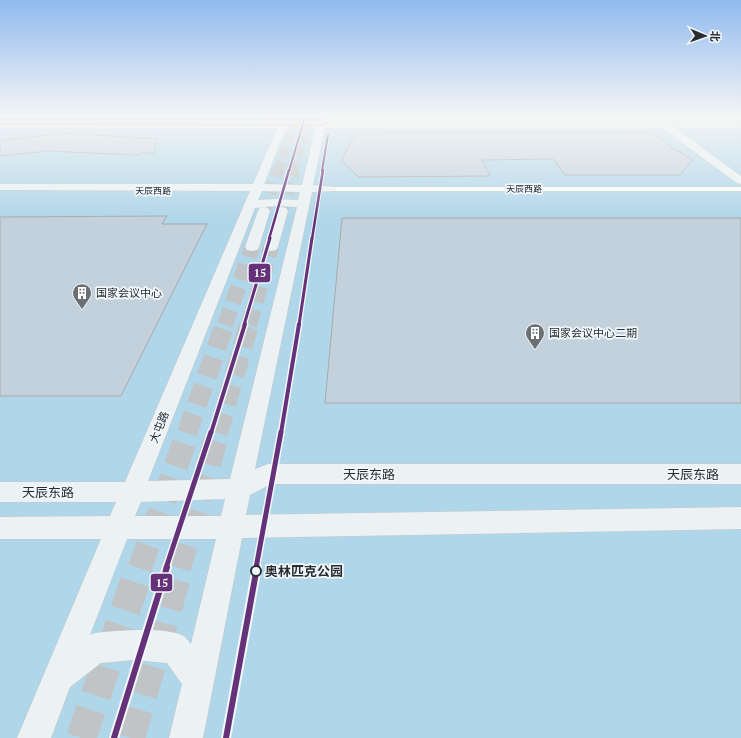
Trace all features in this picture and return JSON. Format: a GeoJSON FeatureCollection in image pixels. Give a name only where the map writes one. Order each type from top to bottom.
{"type":"FeatureCollection","features":[{"type":"Feature","properties":{"kind":"street","name":"大屯路"},"geometry":{"type":"LineString","coordinates":[[34,738],[132,492],[257,198],[273,151]]}},
{"type":"Feature","properties":{"kind":"street"},"geometry":{"type":"LineString","coordinates":[[186,738],[239,489],[315,151]]}},
{"type":"Feature","properties":{"kind":"street"},"geometry":{"type":"LineString","coordinates":[[702,151],[741,181]]}},
{"type":"Feature","properties":{"kind":"street","name":"天辰西路"},"geometry":{"type":"LineString","coordinates":[[0,187],[257,198]]}},
{"type":"Feature","properties":{"kind":"street","name":"天辰西路"},"geometry":{"type":"LineString","coordinates":[[0,191],[257,198],[305,196],[331,188],[741,189]]}},
{"type":"Feature","properties":{"kind":"street"},"geometry":{"type":"LineString","coordinates":[[257,198],[272,201],[288,201],[305,196]]}},
{"type":"Feature","properties":{"kind":"street","name":"大屯路"},"geometry":{"type":"LineString","coordinates":[[252,247],[257,198]]}},
{"type":"Feature","properties":{"kind":"street"},"geometry":{"type":"LineString","coordinates":[[271,247],[282,211]]}},
{"type":"Feature","properties":{"kind":"street","name":"天辰东路"},"geometry":{"type":"LineString","coordinates":[[0,492],[132,492],[239,489],[268,474],[741,474]]}},
{"type":"Feature","properties":{"kind":"street"},"geometry":{"type":"LineString","coordinates":[[0,528],[232,527],[741,518]]}},
{"type":"Feature","properties":{"kind":"street"},"geometry":{"type":"LineString","coordinates":[[59,676],[95,648],[134,645],[175,648],[199,681]]}},
{"type":"Feature","properties":{"kind":"shaded area","name":"奥林匹克公园"},"geometry":{"type":"Polygon","coordinates":[[[0,151],[741,151],[741,738],[0,738],[0,151]]]}},
{"type":"Feature","properties":{"kind":"building"},"geometry":{"type":"Polygon","coordinates":[[[0,151],[43,151],[0,156],[0,151]]]}},
{"type":"Feature","properties":{"kind":"building"},"geometry":{"type":"Polygon","coordinates":[[[57,151],[154,151],[154,153],[142,153],[138,155],[57,151]]]}},
{"type":"Feature","properties":{"kind":"building"},"geometry":{"type":"Polygon","coordinates":[[[346,151],[680,151],[693,160],[680,175],[565,175],[553,159],[482,160],[490,176],[359,177],[341,161],[346,151]]]}},
{"type":"Feature","properties":{"kind":"building","name":"国家会议中心"},"geometry":{"type":"Polygon","coordinates":[[[167,216],[162,224],[207,224],[121,396],[0,396],[0,217],[167,216]]]}},
{"type":"Feature","properties":{"kind":"building","name":"国家会议中心二期"},"geometry":{"type":"Polygon","coordinates":[[[342,218],[741,218],[741,403],[325,403],[342,218]]]}},
{"type":"Feature","properties":{"kind":"tunnel"},"geometry":{"type":"LineString","coordinates":[[278,171],[285,151]]}},
{"type":"Feature","properties":{"kind":"tunnel"},"geometry":{"type":"LineString","coordinates":[[293,171],[299,151]]}},
{"type":"Feature","properties":{"kind":"tunnel"},"geometry":{"type":"LineString","coordinates":[[264,211],[278,170]]}},
{"type":"Feature","properties":{"kind":"tunnel"},"geometry":{"type":"LineString","coordinates":[[282,211],[294,170]]}},
{"type":"Feature","properties":{"kind":"tunnel"},"geometry":{"type":"LineString","coordinates":[[225,325],[252,247]]}},
{"type":"Feature","properties":{"kind":"tunnel"},"geometry":{"type":"LineString","coordinates":[[249,325],[271,247]]}},
{"type":"Feature","properties":{"kind":"tunnel"},"geometry":{"type":"LineString","coordinates":[[187,433],[225,324]]}},
{"type":"Feature","properties":{"kind":"tunnel"},"geometry":{"type":"LineString","coordinates":[[218,433],[249,324]]}},
{"type":"Feature","properties":{"kind":"tunnel"},"geometry":{"type":"LineString","coordinates":[[140,568],[188,432]]}},
{"type":"Feature","properties":{"kind":"tunnel"},"geometry":{"type":"LineString","coordinates":[[179,568],[218,432]]}},
{"type":"Feature","properties":{"kind":"tunnel"},"geometry":{"type":"LineString","coordinates":[[81,738],[140,567]]}},
{"type":"Feature","properties":{"kind":"tunnel"},"geometry":{"type":"LineString","coordinates":[[130,738],[179,567]]}},
{"type":"Feature","properties":{"kind":"transit line","name":"15"},"geometry":{"type":"LineString","coordinates":[[114,738],[169,560],[229,378],[295,151]]}},
{"type":"Feature","properties":{"kind":"transit line","name":"15"},"geometry":{"type":"LineString","coordinates":[[226,738],[291,375],[325,151]]}},
{"type":"Feature","properties":{"kind":"place","name":"国家会议中心"},"geometry":{"type":"Point","coordinates":[82,310]}},
{"type":"Feature","properties":{"kind":"place","name":"国家会议中心二期"},"geometry":{"type":"Point","coordinates":[535,350]}},
{"type":"Feature","properties":{"kind":"place","name":"奥林匹克公园"},"geometry":{"type":"Point","coordinates":[256,571]}}]}
